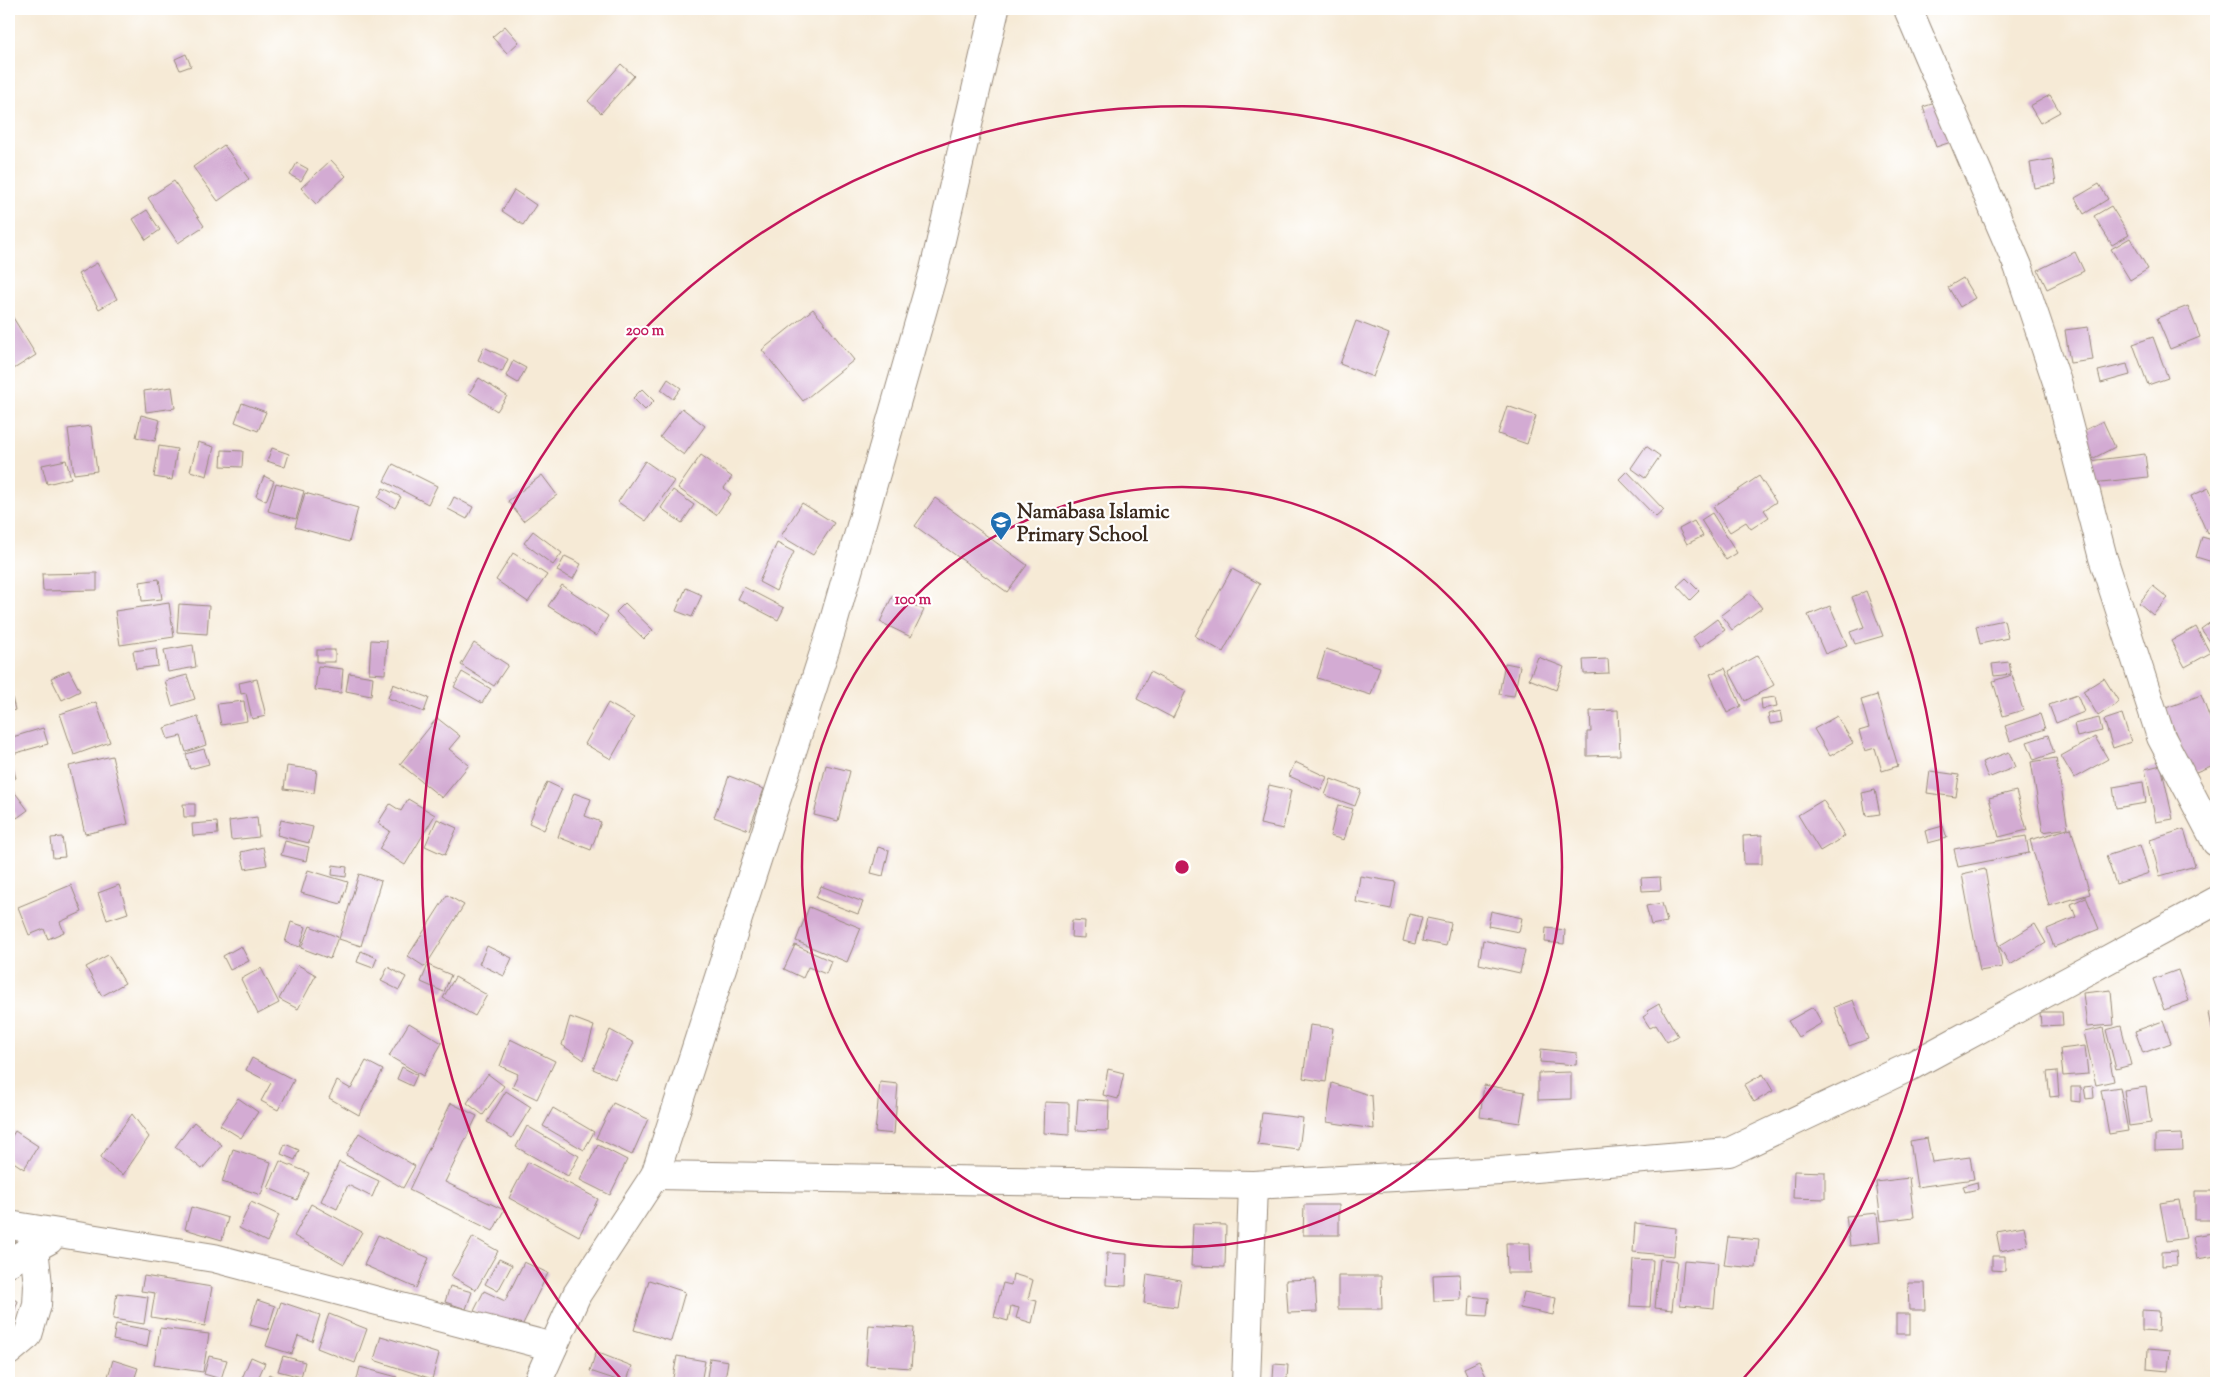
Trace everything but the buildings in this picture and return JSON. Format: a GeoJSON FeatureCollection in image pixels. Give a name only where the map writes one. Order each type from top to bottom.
{"type":"FeatureCollection","features":[{"type":"Feature","properties":{"kind":"street"},"geometry":{"type":"LineString","coordinates":[[537,1383],[578,1294],[655,1175],[831,631],[934,270],[996,9]]}},
{"type":"Feature","properties":{"kind":"street"},"geometry":{"type":"LineString","coordinates":[[1908,9],[2018,266],[2058,386],[2103,558],[2161,737],[2216,842]]}},
{"type":"Feature","properties":{"kind":"street"},"geometry":{"type":"LineString","coordinates":[[655,1175],[1253,1185],[1500,1171],[1729,1152],[1911,1066],[2216,901]]}},
{"type":"Feature","properties":{"kind":"street"},"geometry":{"type":"LineString","coordinates":[[1246,1383],[1253,1185]]}},
{"type":"Feature","properties":{"kind":"street"},"geometry":{"type":"LineString","coordinates":[[9,1225],[214,1258],[554,1348]]}},
{"type":"Feature","properties":{"kind":"street"},"geometry":{"type":"LineString","coordinates":[[9,1262],[61,1233]]}},
{"type":"Feature","properties":{"kind":"street"},"geometry":{"type":"LineString","coordinates":[[9,1351],[28,1335],[37,1305],[38,1285],[34,1248]]}},
{"type":"Feature","properties":{"kind":"place","name":"Namabasa Islamic Primary School"},"geometry":{"type":"Point","coordinates":[1001,541]}}]}
